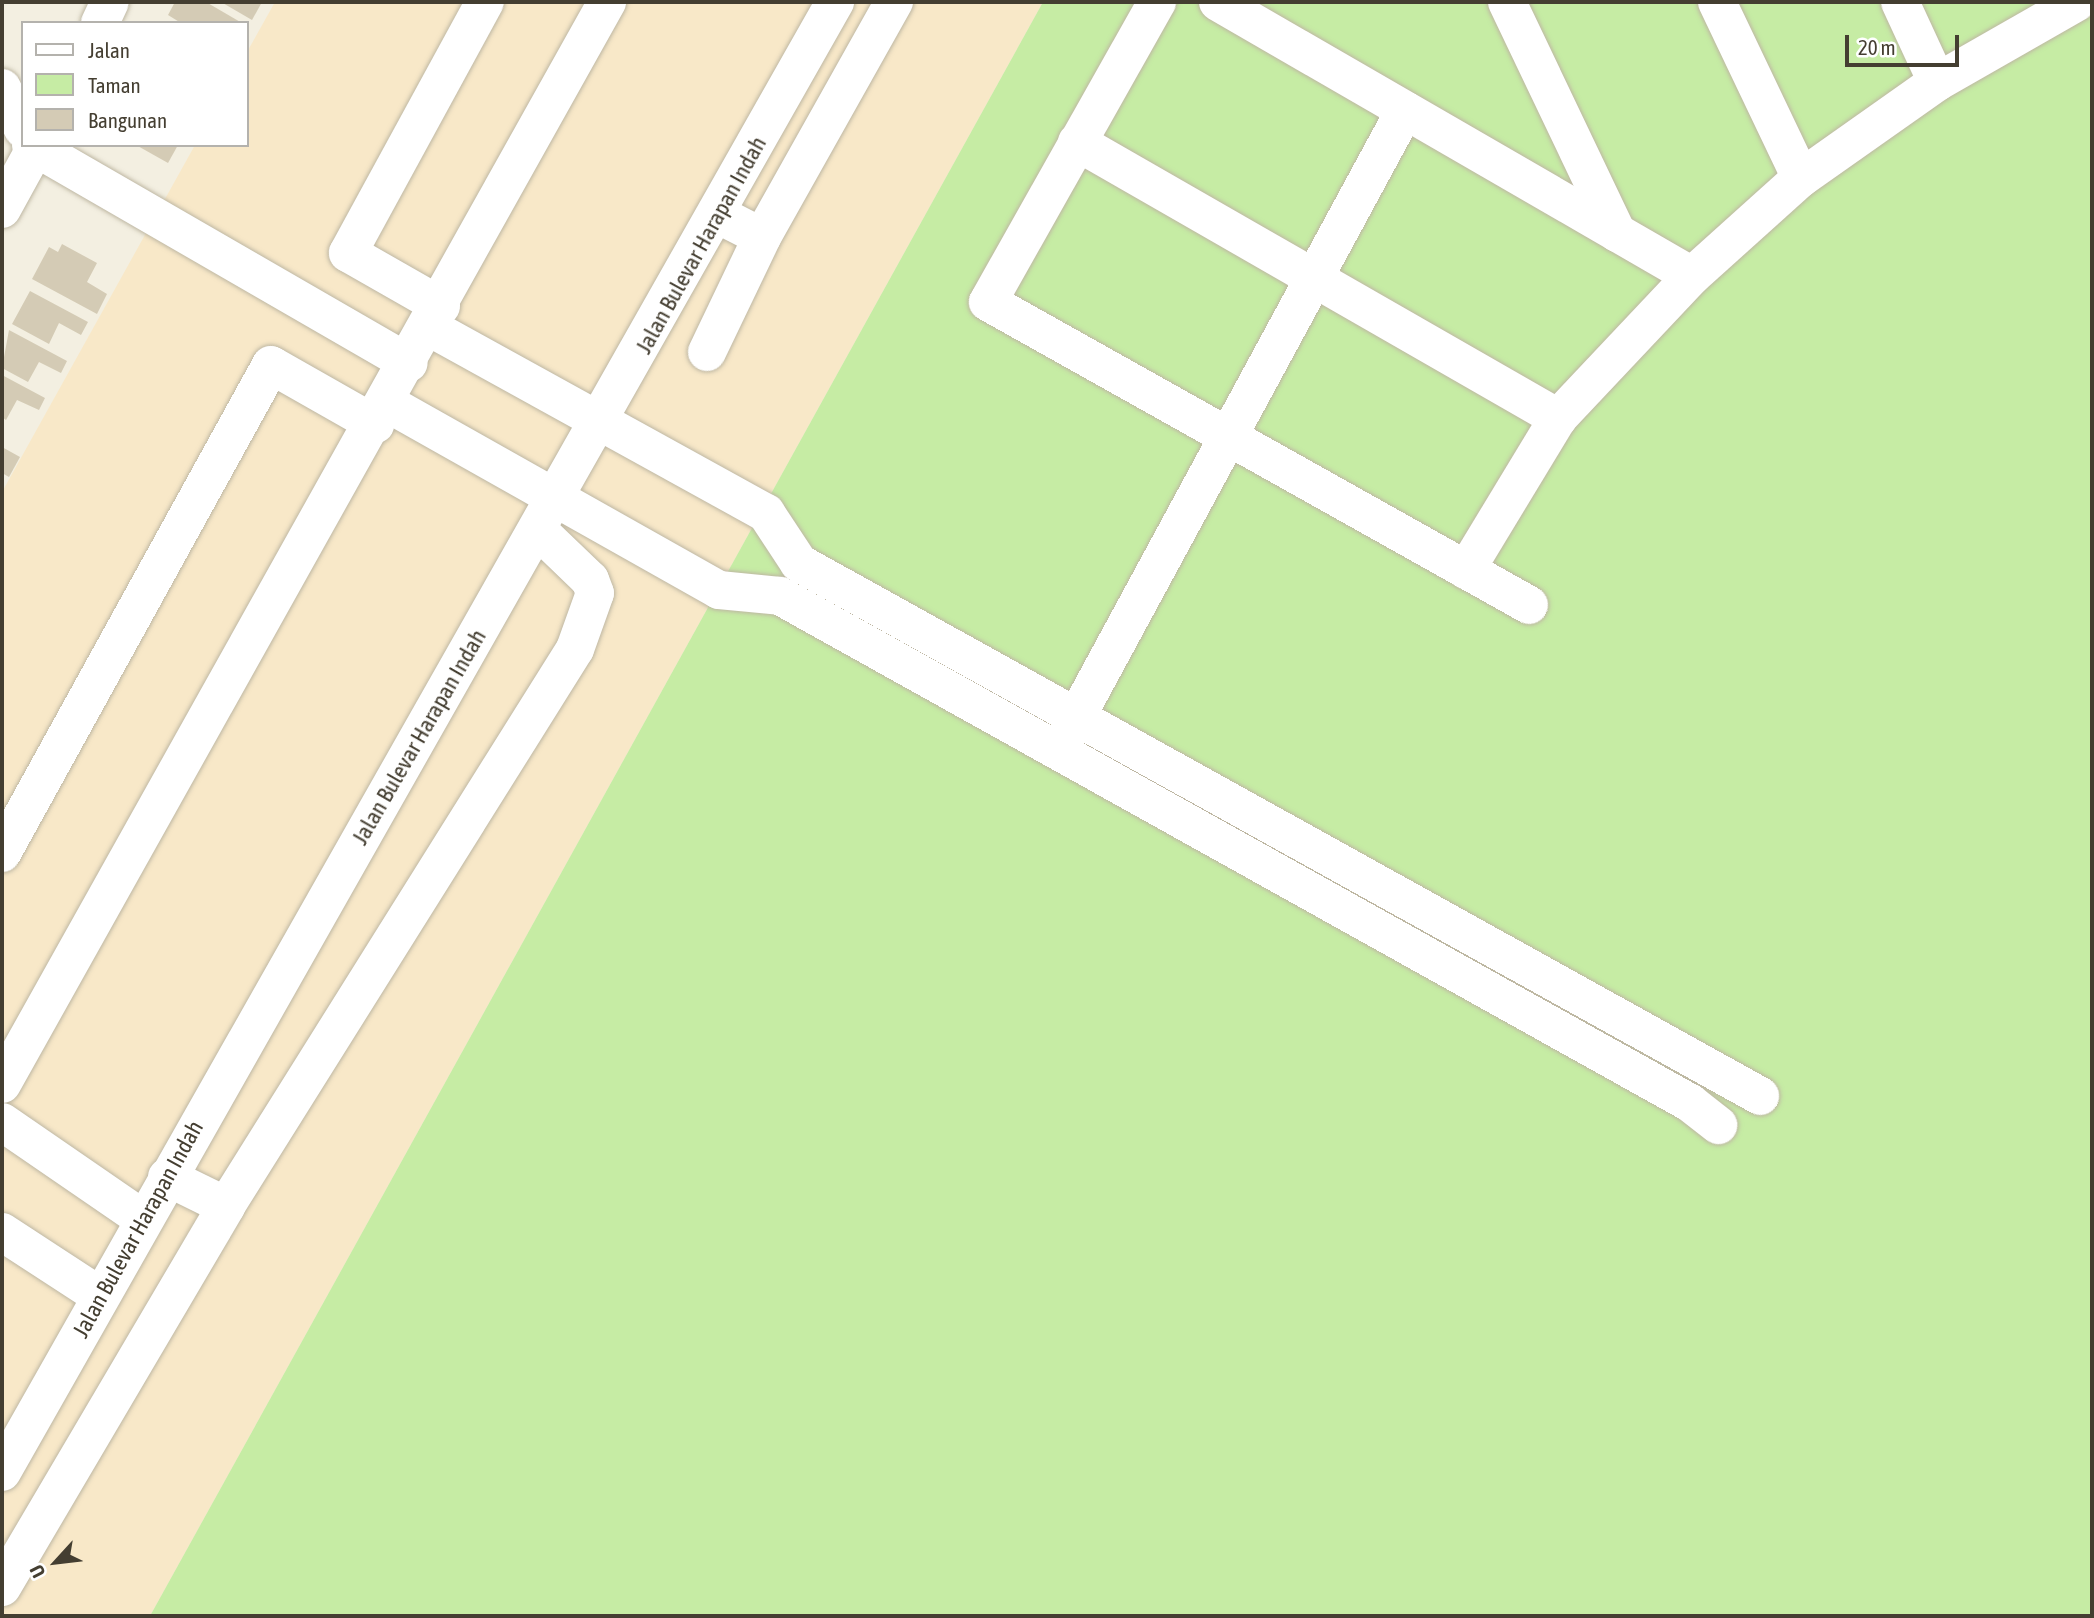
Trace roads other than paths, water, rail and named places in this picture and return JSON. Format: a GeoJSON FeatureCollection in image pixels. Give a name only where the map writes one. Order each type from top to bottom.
{"type":"FeatureCollection","features":[{"type":"Feature","properties":{"kind":"street"},"geometry":{"type":"LineString","coordinates":[[101,21],[110,2]]}},
{"type":"Feature","properties":{"kind":"street"},"geometry":{"type":"LineString","coordinates":[[485,2],[348,253],[435,316],[601,422],[766,513],[799,563],[1760,1096]]}},
{"type":"Feature","properties":{"kind":"street"},"geometry":{"type":"LineString","coordinates":[[2,1084],[381,414],[607,2]]}},
{"type":"Feature","properties":{"kind":"street","name":"Jalan Bulevar Harapan Indah"},"geometry":{"type":"LineString","coordinates":[[2,1472],[143,1219],[719,215],[835,2]]}},
{"type":"Feature","properties":{"kind":"street"},"geometry":{"type":"LineString","coordinates":[[707,352],[762,237],[894,2]]}},
{"type":"Feature","properties":{"kind":"street"},"geometry":{"type":"LineString","coordinates":[[1157,2],[988,302],[1529,605]]}},
{"type":"Feature","properties":{"kind":"street"},"geometry":{"type":"LineString","coordinates":[[1218,2],[1692,276]]}},
{"type":"Feature","properties":{"kind":"street"},"geometry":{"type":"LineString","coordinates":[[1507,2],[1618,233]]}},
{"type":"Feature","properties":{"kind":"street"},"geometry":{"type":"LineString","coordinates":[[1717,2],[1801,178]]}},
{"type":"Feature","properties":{"kind":"street"},"geometry":{"type":"LineString","coordinates":[[1900,2],[1937,82]]}},
{"type":"Feature","properties":{"kind":"street"},"geometry":{"type":"LineString","coordinates":[[1466,570],[1558,418],[1692,276],[1801,178],[1937,82],[2077,2]]}},
{"type":"Feature","properties":{"kind":"street"},"geometry":{"type":"LineString","coordinates":[[2087,2],[2092,12]]}},
{"type":"Feature","properties":{"kind":"street"},"geometry":{"type":"LineString","coordinates":[[2,88],[21,124]]}},
{"type":"Feature","properties":{"kind":"street"},"geometry":{"type":"LineString","coordinates":[[1058,751],[1405,110]]}},
{"type":"Feature","properties":{"kind":"street"},"geometry":{"type":"LineString","coordinates":[[1077,142],[1558,418]]}},
{"type":"Feature","properties":{"kind":"street"},"geometry":{"type":"LineString","coordinates":[[2,209],[29,147]]}},
{"type":"Feature","properties":{"kind":"street"},"geometry":{"type":"LineString","coordinates":[[38,147],[409,363]]}},
{"type":"Feature","properties":{"kind":"street"},"geometry":{"type":"LineString","coordinates":[[719,215],[762,237]]}},
{"type":"Feature","properties":{"kind":"street"},"geometry":{"type":"LineString","coordinates":[[2,853],[271,365],[381,414],[548,514],[719,590],[780,596],[1690,1103],[1718,1125]]}},
{"type":"Feature","properties":{"kind":"street"},"geometry":{"type":"LineString","coordinates":[[2,1587],[226,1206],[587,623],[595,593],[590,580],[548,514]]}},
{"type":"Feature","properties":{"kind":"street"},"geometry":{"type":"LineString","coordinates":[[780,596],[799,563]]}},
{"type":"Feature","properties":{"kind":"street"},"geometry":{"type":"LineString","coordinates":[[2,1122],[143,1219]]}},
{"type":"Feature","properties":{"kind":"street"},"geometry":{"type":"LineString","coordinates":[[167,1177],[226,1206]]}},
{"type":"Feature","properties":{"kind":"street"},"geometry":{"type":"LineString","coordinates":[[2,1232],[100,1296]]}}]}
